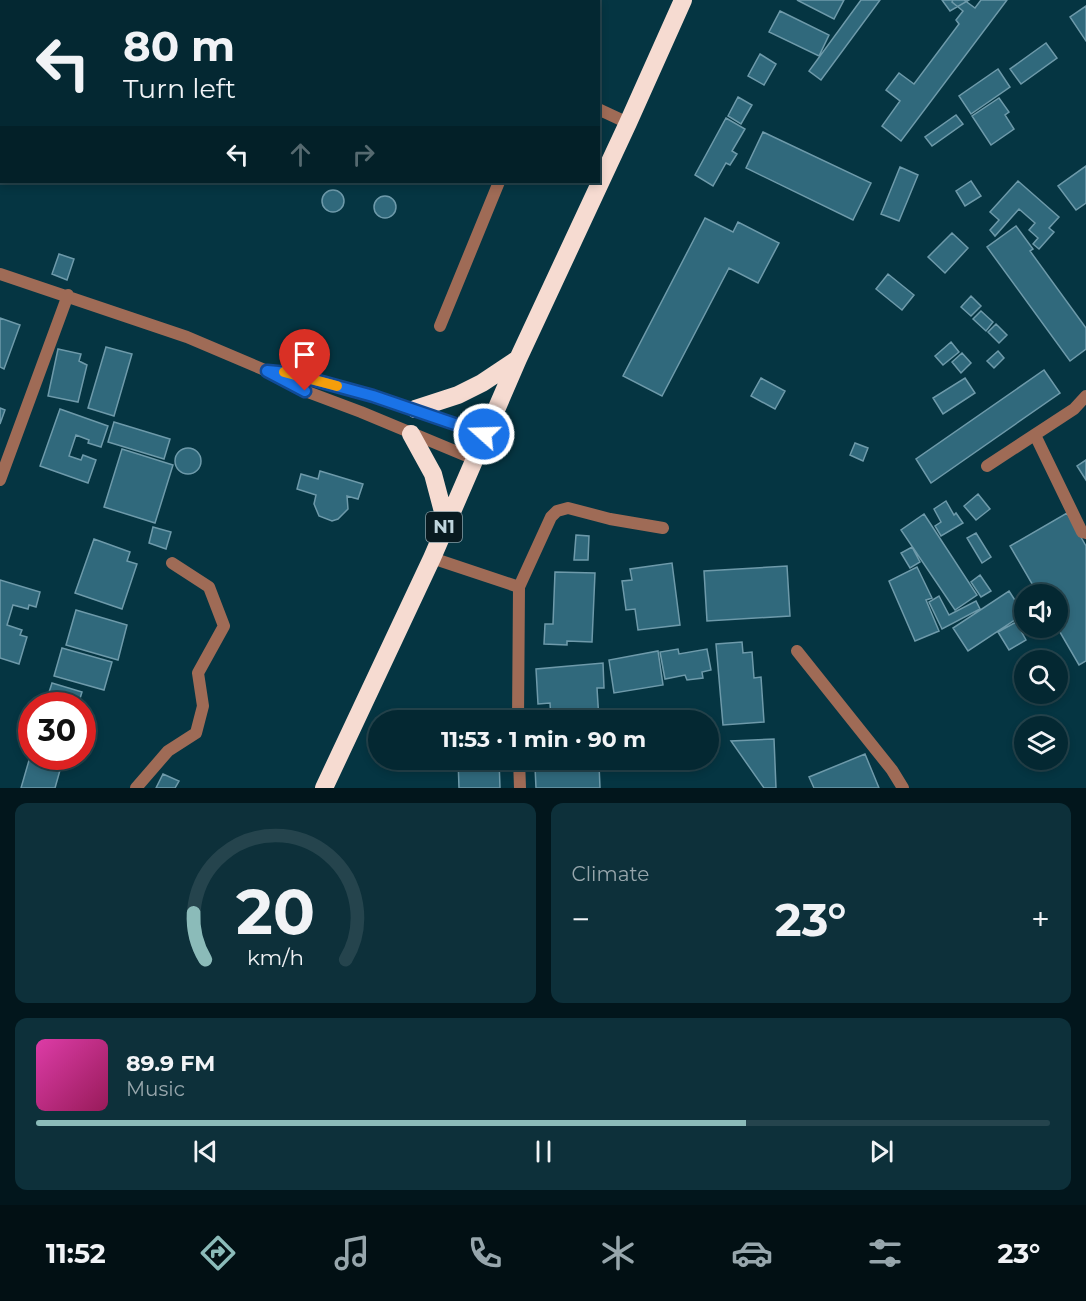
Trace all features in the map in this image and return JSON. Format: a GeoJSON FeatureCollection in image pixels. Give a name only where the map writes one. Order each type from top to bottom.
{"type":"FeatureCollection","features":[{"type":"Feature","properties":{"kind":"highway","name":"N1"},"geometry":{"type":"LineString","coordinates":[[324,788],[432,558],[484,434],[683,0]]}},
{"type":"Feature","properties":{"kind":"highway"},"geometry":{"type":"LineString","coordinates":[[415,409],[458,395],[482,383],[518,359]]}},
{"type":"Feature","properties":{"kind":"highway"},"geometry":{"type":"LineString","coordinates":[[411,434],[433,474],[446,523]]}},
{"type":"Feature","properties":{"kind":"street"},"geometry":{"type":"LineString","coordinates":[[600,110],[628,123]]}},
{"type":"Feature","properties":{"kind":"street"},"geometry":{"type":"LineString","coordinates":[[440,326],[499,183]]}},
{"type":"Feature","properties":{"kind":"street"},"geometry":{"type":"LineString","coordinates":[[0,274],[68,295],[187,337],[267,371],[305,391],[474,459]]}},
{"type":"Feature","properties":{"kind":"street"},"geometry":{"type":"LineString","coordinates":[[0,480],[68,295]]}},
{"type":"Feature","properties":{"kind":"street"},"geometry":{"type":"LineString","coordinates":[[267,371],[289,373],[415,409],[484,434]]}},
{"type":"Feature","properties":{"kind":"street"},"geometry":{"type":"LineString","coordinates":[[987,466],[1074,409],[1086,396]]}},
{"type":"Feature","properties":{"kind":"street"},"geometry":{"type":"LineString","coordinates":[[1035,435],[1082,531],[1086,533]]}},
{"type":"Feature","properties":{"kind":"street"},"geometry":{"type":"LineString","coordinates":[[518,710],[519,587],[551,517],[557,511],[568,508],[610,519],[663,528]]}},
{"type":"Feature","properties":{"kind":"street"},"geometry":{"type":"LineString","coordinates":[[432,558],[519,587]]}},
{"type":"Feature","properties":{"kind":"street"},"geometry":{"type":"LineString","coordinates":[[136,788],[168,751],[196,733],[203,706],[198,673],[224,626],[209,587],[172,563]]}},
{"type":"Feature","properties":{"kind":"street"},"geometry":{"type":"LineString","coordinates":[[797,651],[892,770],[903,788]]}},
{"type":"Feature","properties":{"kind":"street"},"geometry":{"type":"LineString","coordinates":[[519,770],[520,788]]}},
{"type":"Feature","properties":{"kind":"building"},"geometry":{"type":"Polygon","coordinates":[[[797,0],[844,0],[834,19],[797,0]]]}},
{"type":"Feature","properties":{"kind":"building"},"geometry":{"type":"Polygon","coordinates":[[[861,0],[880,0],[821,80],[809,71],[861,0]]]}},
{"type":"Feature","properties":{"kind":"building"},"geometry":{"type":"Polygon","coordinates":[[[942,0],[969,0],[950,11],[942,0]]]}},
{"type":"Feature","properties":{"kind":"building"},"geometry":{"type":"Polygon","coordinates":[[[953,0],[964,0],[975,8],[981,0],[1007,0],[901,141],[882,126],[900,101],[886,90],[899,73],[914,84],[959,24],[956,20],[963,11],[952,2],[953,0]]]}},
{"type":"Feature","properties":{"kind":"building"},"geometry":{"type":"Polygon","coordinates":[[[1086,6],[1086,41],[1070,17],[1086,6]]]}},
{"type":"Feature","properties":{"kind":"building"},"geometry":{"type":"Polygon","coordinates":[[[780,11],[829,35],[819,56],[769,32],[780,11]]]}},
{"type":"Feature","properties":{"kind":"building"},"geometry":{"type":"Polygon","coordinates":[[[1046,43],[1057,58],[1021,84],[1010,69],[1046,43]]]}},
{"type":"Feature","properties":{"kind":"building"},"geometry":{"type":"Polygon","coordinates":[[[760,54],[776,64],[764,85],[748,76],[760,54]]]}},
{"type":"Feature","properties":{"kind":"building"},"geometry":{"type":"Polygon","coordinates":[[[998,69],[1010,87],[971,114],[959,96],[998,69]]]}},
{"type":"Feature","properties":{"kind":"building"},"geometry":{"type":"Polygon","coordinates":[[[738,97],[752,105],[741,124],[728,116],[738,97]]]}},
{"type":"Feature","properties":{"kind":"building"},"geometry":{"type":"Polygon","coordinates":[[[999,98],[1009,112],[1005,115],[1014,129],[991,145],[972,116],[999,98]]]}},
{"type":"Feature","properties":{"kind":"building"},"geometry":{"type":"Polygon","coordinates":[[[956,115],[963,124],[932,146],[925,137],[956,115]]]}},
{"type":"Feature","properties":{"kind":"building"},"geometry":{"type":"Polygon","coordinates":[[[726,118],[745,129],[732,151],[737,154],[730,165],[726,163],[713,186],[695,175],[726,118]]]}},
{"type":"Feature","properties":{"kind":"building"},"geometry":{"type":"Polygon","coordinates":[[[763,132],[871,183],[853,220],[746,168],[763,132]]]}},
{"type":"Feature","properties":{"kind":"building"},"geometry":{"type":"Polygon","coordinates":[[[1086,166],[1086,203],[1076,210],[1058,186],[1086,166]]]}},
{"type":"Feature","properties":{"kind":"building"},"geometry":{"type":"Polygon","coordinates":[[[900,167],[918,175],[899,221],[881,214],[900,167]]]}},
{"type":"Feature","properties":{"kind":"building"},"geometry":{"type":"Polygon","coordinates":[[[971,181],[981,196],[965,206],[956,191],[971,181]]]}},
{"type":"Feature","properties":{"kind":"building"},"geometry":{"type":"Polygon","coordinates":[[[1018,181],[1059,217],[1049,228],[1054,232],[1039,249],[1033,244],[1038,238],[1029,230],[1035,223],[1019,209],[995,236],[990,230],[999,220],[990,212],[1018,181]]]}},
{"type":"Feature","properties":{"kind":"building"},"geometry":{"type":"Polygon","coordinates":[[[333,190],[341,193],[344,201],[341,209],[333,212],[325,209],[322,201],[325,193],[333,190]]]}},
{"type":"Feature","properties":{"kind":"building"},"geometry":{"type":"Polygon","coordinates":[[[385,196],[393,199],[396,207],[393,215],[385,218],[377,215],[374,207],[377,199],[385,196]]]}},
{"type":"Feature","properties":{"kind":"building"},"geometry":{"type":"Polygon","coordinates":[[[705,218],[733,232],[738,222],[779,243],[758,283],[729,268],[662,396],[623,376],[705,218]]]}},
{"type":"Feature","properties":{"kind":"building"},"geometry":{"type":"Polygon","coordinates":[[[1016,226],[1033,249],[1030,251],[1086,328],[1086,349],[1070,361],[987,247],[1016,226]]]}},
{"type":"Feature","properties":{"kind":"building"},"geometry":{"type":"Polygon","coordinates":[[[952,233],[968,248],[945,273],[928,257],[952,233]]]}},
{"type":"Feature","properties":{"kind":"building"},"geometry":{"type":"Polygon","coordinates":[[[59,254],[74,259],[67,280],[52,274],[59,254]]]}},
{"type":"Feature","properties":{"kind":"building"},"geometry":{"type":"Polygon","coordinates":[[[888,274],[914,295],[902,310],[876,289],[888,274]]]}},
{"type":"Feature","properties":{"kind":"building"},"geometry":{"type":"Polygon","coordinates":[[[971,296],[981,306],[971,316],[961,307],[971,296]]]}},
{"type":"Feature","properties":{"kind":"building"},"geometry":{"type":"Polygon","coordinates":[[[981,311],[993,322],[986,331],[973,319],[981,311]]]}},
{"type":"Feature","properties":{"kind":"building"},"geometry":{"type":"Polygon","coordinates":[[[0,318],[20,325],[4,369],[0,367],[0,318]]]}},
{"type":"Feature","properties":{"kind":"building"},"geometry":{"type":"Polygon","coordinates":[[[996,324],[1007,335],[999,343],[988,332],[996,324]]]}},
{"type":"Feature","properties":{"kind":"building"},"geometry":{"type":"Polygon","coordinates":[[[951,342],[959,352],[943,365],[935,356],[951,342]]]}},
{"type":"Feature","properties":{"kind":"building"},"geometry":{"type":"Polygon","coordinates":[[[106,347],[132,354],[114,416],[88,408],[106,347]]]}},
{"type":"Feature","properties":{"kind":"building"},"geometry":{"type":"Polygon","coordinates":[[[58,349],[81,354],[79,361],[87,365],[78,402],[48,396],[58,349]]]}},
{"type":"Feature","properties":{"kind":"building"},"geometry":{"type":"Polygon","coordinates":[[[998,351],[1004,358],[994,368],[987,361],[998,351]]]}},
{"type":"Feature","properties":{"kind":"building"},"geometry":{"type":"Polygon","coordinates":[[[962,353],[971,363],[961,373],[952,362],[962,353]]]}},
{"type":"Feature","properties":{"kind":"building"},"geometry":{"type":"Polygon","coordinates":[[[1044,370],[1060,393],[931,483],[916,459],[1044,370]]]}},
{"type":"Feature","properties":{"kind":"building"},"geometry":{"type":"Polygon","coordinates":[[[761,378],[785,391],[775,409],[751,396],[761,378]]]}},
{"type":"Feature","properties":{"kind":"building"},"geometry":{"type":"Polygon","coordinates":[[[965,378],[975,393],[943,414],[933,398],[965,378]]]}},
{"type":"Feature","properties":{"kind":"building"},"geometry":{"type":"Polygon","coordinates":[[[0,408],[5,410],[0,424],[0,408]]]}},
{"type":"Feature","properties":{"kind":"building"},"geometry":{"type":"Polygon","coordinates":[[[60,409],[108,426],[101,447],[88,443],[89,440],[76,435],[69,456],[81,460],[83,455],[96,460],[88,483],[40,466],[60,409]]]}},
{"type":"Feature","properties":{"kind":"building"},"geometry":{"type":"Polygon","coordinates":[[[114,422],[170,439],[164,459],[108,442],[114,422]]]}},
{"type":"Feature","properties":{"kind":"building"},"geometry":{"type":"Polygon","coordinates":[[[855,443],[868,448],[863,461],[850,455],[855,443]]]}},
{"type":"Feature","properties":{"kind":"building"},"geometry":{"type":"Polygon","coordinates":[[[188,448],[197,452],[201,461],[197,470],[188,474],[179,470],[175,461],[179,452],[188,448]]]}},
{"type":"Feature","properties":{"kind":"building"},"geometry":{"type":"Polygon","coordinates":[[[122,449],[173,465],[155,523],[104,507],[122,449]]]}},
{"type":"Feature","properties":{"kind":"building"},"geometry":{"type":"Polygon","coordinates":[[[1086,460],[1086,480],[1077,466],[1086,460]]]}},
{"type":"Feature","properties":{"kind":"building"},"geometry":{"type":"Polygon","coordinates":[[[320,471],[363,484],[358,499],[347,496],[348,509],[338,519],[332,521],[319,516],[314,504],[316,495],[297,489],[301,474],[318,479],[320,471]]]}},
{"type":"Feature","properties":{"kind":"building"},"geometry":{"type":"Polygon","coordinates":[[[978,494],[990,509],[976,520],[964,506],[978,494]]]}},
{"type":"Feature","properties":{"kind":"building"},"geometry":{"type":"Polygon","coordinates":[[[946,501],[954,515],[956,513],[963,523],[941,536],[935,526],[941,522],[934,509],[946,501]]]}},
{"type":"Feature","properties":{"kind":"building"},"geometry":{"type":"Polygon","coordinates":[[[1067,513],[1086,546],[1086,661],[1079,665],[1063,638],[1068,638],[1068,584],[1032,584],[1010,546],[1067,513]]]}},
{"type":"Feature","properties":{"kind":"building"},"geometry":{"type":"Polygon","coordinates":[[[924,514],[977,595],[955,610],[901,530],[924,514]]]}},
{"type":"Feature","properties":{"kind":"building"},"geometry":{"type":"Polygon","coordinates":[[[153,527],[171,532],[166,549],[149,543],[153,527]]]}},
{"type":"Feature","properties":{"kind":"building"},"geometry":{"type":"Polygon","coordinates":[[[976,533],[991,557],[982,563],[967,538],[976,533]]]}},
{"type":"Feature","properties":{"kind":"building"},"geometry":{"type":"Polygon","coordinates":[[[576,535],[589,536],[588,560],[574,560],[576,535]]]}},
{"type":"Feature","properties":{"kind":"building"},"geometry":{"type":"Polygon","coordinates":[[[94,539],[130,552],[127,561],[137,564],[122,609],[75,593],[94,539]]]}},
{"type":"Feature","properties":{"kind":"building"},"geometry":{"type":"Polygon","coordinates":[[[912,547],[920,562],[910,568],[901,553],[912,547]]]}},
{"type":"Feature","properties":{"kind":"building"},"geometry":{"type":"Polygon","coordinates":[[[672,563],[680,625],[638,630],[635,609],[626,610],[622,581],[632,580],[630,569],[672,563]]]}},
{"type":"Feature","properties":{"kind":"building"},"geometry":{"type":"Polygon","coordinates":[[[787,566],[790,616],[707,621],[704,571],[787,566]]]}},
{"type":"Feature","properties":{"kind":"building"},"geometry":{"type":"Polygon","coordinates":[[[917,567],[932,598],[926,600],[939,631],[915,641],[889,581],[917,567]]]}},
{"type":"Feature","properties":{"kind":"building"},"geometry":{"type":"Polygon","coordinates":[[[555,572],[595,573],[592,642],[567,641],[567,645],[544,644],[545,624],[553,624],[555,572]]]}},
{"type":"Feature","properties":{"kind":"building"},"geometry":{"type":"Polygon","coordinates":[[[980,575],[991,591],[981,597],[971,582],[980,575]]]}},
{"type":"Feature","properties":{"kind":"building"},"geometry":{"type":"Polygon","coordinates":[[[0,580],[40,592],[36,607],[29,605],[28,609],[13,605],[7,625],[22,630],[20,635],[27,637],[19,664],[0,658],[0,580]]]}},
{"type":"Feature","properties":{"kind":"building"},"geometry":{"type":"Polygon","coordinates":[[[1009,591],[1014,599],[1014,621],[968,651],[953,628],[1009,591]]]}},
{"type":"Feature","properties":{"kind":"building"},"geometry":{"type":"Polygon","coordinates":[[[939,596],[949,615],[976,601],[980,609],[942,629],[929,602],[939,596]]]}},
{"type":"Feature","properties":{"kind":"building"},"geometry":{"type":"Polygon","coordinates":[[[76,610],[127,625],[118,660],[66,645],[76,610]]]}},
{"type":"Feature","properties":{"kind":"building"},"geometry":{"type":"Polygon","coordinates":[[[1014,623],[1014,638],[1026,640],[1009,650],[998,632],[1014,623]]]}},
{"type":"Feature","properties":{"kind":"building"},"geometry":{"type":"Polygon","coordinates":[[[742,642],[743,653],[752,652],[754,678],[761,677],[764,722],[723,725],[716,644],[742,642]]]}},
{"type":"Feature","properties":{"kind":"building"},"geometry":{"type":"Polygon","coordinates":[[[62,648],[112,662],[104,690],[54,676],[62,648]]]}},
{"type":"Feature","properties":{"kind":"building"},"geometry":{"type":"Polygon","coordinates":[[[678,649],[679,654],[707,649],[711,670],[702,672],[703,678],[687,680],[685,675],[665,679],[660,652],[678,649]]]}},
{"type":"Feature","properties":{"kind":"building"},"geometry":{"type":"Polygon","coordinates":[[[658,651],[663,685],[614,693],[609,660],[658,651]]]}},
{"type":"Feature","properties":{"kind":"building"},"geometry":{"type":"Polygon","coordinates":[[[603,663],[604,688],[597,688],[598,710],[550,710],[550,703],[538,704],[536,669],[603,663]]]}},
{"type":"Feature","properties":{"kind":"building"},"geometry":{"type":"Polygon","coordinates":[[[52,683],[82,692],[49,692],[52,683]]]}},
{"type":"Feature","properties":{"kind":"building"},"geometry":{"type":"Polygon","coordinates":[[[774,739],[776,788],[764,788],[731,741],[774,739]]]}},
{"type":"Feature","properties":{"kind":"building"},"geometry":{"type":"Polygon","coordinates":[[[865,754],[879,788],[814,788],[809,777],[865,754]]]}},
{"type":"Feature","properties":{"kind":"building"},"geometry":{"type":"Polygon","coordinates":[[[26,770],[60,770],[55,788],[21,788],[26,770]]]}},
{"type":"Feature","properties":{"kind":"building"},"geometry":{"type":"Polygon","coordinates":[[[458,770],[499,770],[500,788],[459,788],[458,770]]]}},
{"type":"Feature","properties":{"kind":"building"},"geometry":{"type":"Polygon","coordinates":[[[535,770],[599,770],[600,788],[536,788],[535,770]]]}},
{"type":"Feature","properties":{"kind":"building"},"geometry":{"type":"Polygon","coordinates":[[[163,774],[179,781],[175,788],[156,788],[163,774]]]}},
{"type":"Feature","properties":{"kind":"slow traffic"},"geometry":{"type":"LineString","coordinates":[[284,372],[337,386]]}},
{"type":"Feature","properties":{"kind":"route"},"geometry":{"type":"LineString","coordinates":[[305,391],[267,371],[289,373],[373,396],[484,434]]}}]}
